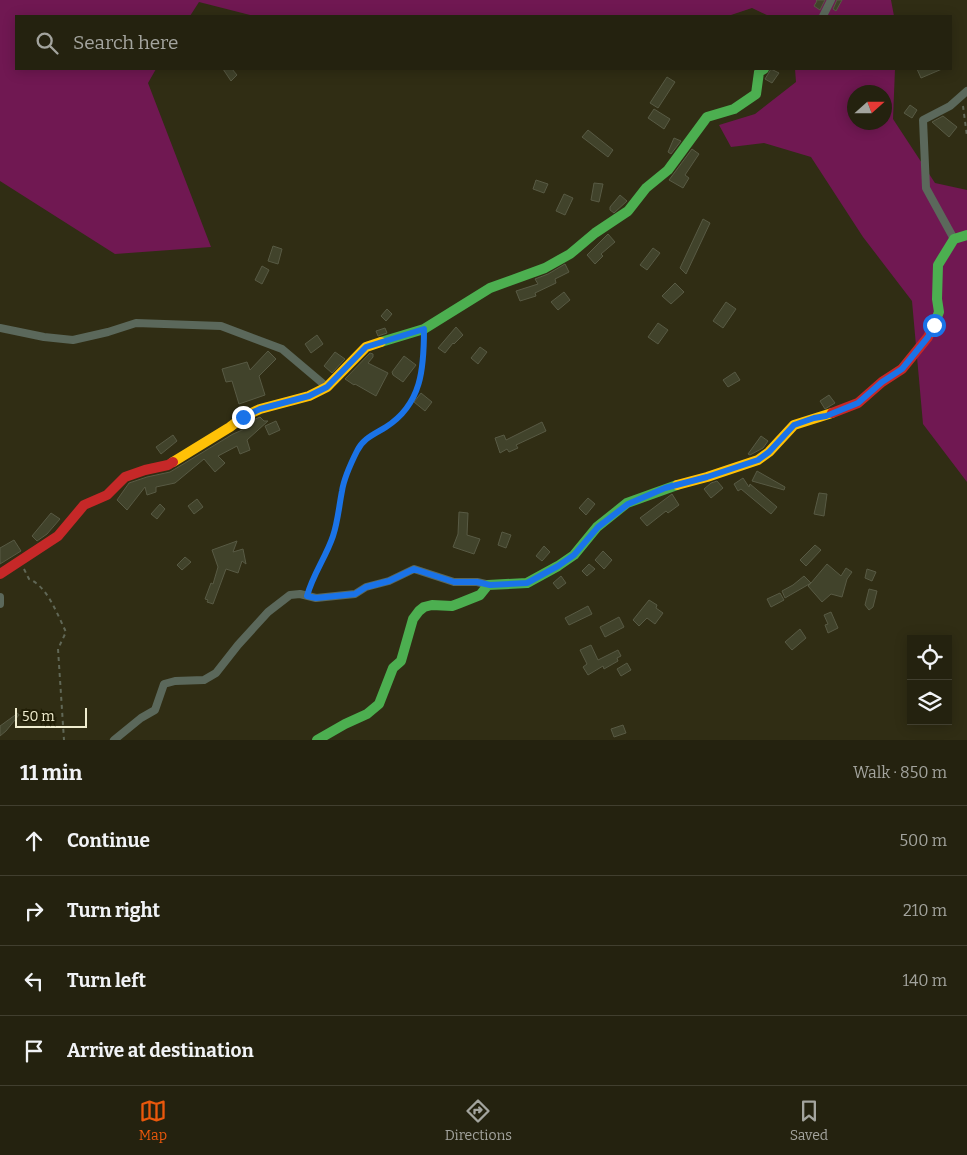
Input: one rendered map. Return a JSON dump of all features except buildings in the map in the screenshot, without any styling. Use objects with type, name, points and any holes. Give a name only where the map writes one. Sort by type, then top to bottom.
[{"type":"street","points":[[823,15],[830,0]]},
{"type":"street","points":[[0,574],[58,536],[84,505],[107,495],[125,477],[168,465],[243,417],[260,409],[309,396],[327,387],[366,347],[424,329],[490,288],[545,268],[570,254],[594,233],[628,211],[646,188],[668,170],[707,117],[734,109],[756,94],[759,72],[762,70]]},
{"type":"street","points":[[954,239],[926,188],[923,120],[950,106],[967,91]]},
{"type":"street","points":[[114,740],[141,718],[155,710],[164,684],[175,681],[204,680],[216,673],[268,612],[290,595],[300,594],[316,598],[355,594],[366,587],[389,581],[414,569],[454,582],[477,582],[490,585],[527,583],[574,555],[598,527],[628,504],[665,488],[707,477],[758,460],[769,452],[794,425],[826,416],[858,403],[882,382],[902,369],[928,337],[939,312],[937,299],[938,265],[954,239],[967,235]]},
{"type":"street","points":[[0,328],[44,337],[73,340],[136,323],[221,326],[282,349],[327,387]]},
{"type":"street","points":[[317,740],[367,714],[379,704],[393,668],[401,661],[413,618],[419,611],[424,607],[452,606],[480,595],[490,585]]},
{"type":"street","points":[[0,597],[0,604]]},
{"type":"path","points":[[963,105],[967,136]]},
{"type":"path","points":[[307,596],[312,579],[333,535],[340,512],[342,490],[357,450],[369,436],[386,427],[404,413],[420,384],[424,360],[424,329]]},
{"type":"path","points":[[21,560],[29,579],[39,583],[66,632],[58,649],[64,740]]},
{"type":"shaded area","points":[[0,0],[891,0],[894,15],[767,15],[752,8],[731,15],[250,15],[199,2],[191,15],[15,15],[15,70],[155,70],[148,83],[211,247],[115,254],[0,181]]},
{"type":"shaded area","points":[[795,70],[895,70],[893,119],[935,183],[967,190],[967,482],[923,424],[912,301],[863,237],[811,157],[764,143],[731,147],[719,125],[755,114],[796,82]]},
{"type":"traffic: fast","points":[[381,342],[424,329],[490,288],[545,268],[570,254],[595,233],[628,211],[646,188],[668,170],[707,117],[734,109],[756,94],[759,72],[762,70]]},
{"type":"traffic: fast","points":[[935,322],[939,312],[937,299],[938,265],[954,239],[967,235]]},
{"type":"traffic: fast","points":[[317,740],[367,714],[379,704],[393,668],[401,661],[413,619],[424,607],[432,605],[452,606],[480,595],[488,585],[527,583],[574,555],[597,527],[627,503],[677,485]]},
{"type":"traffic: slow","points":[[173,462],[243,417],[260,409],[309,396],[327,387],[366,347],[381,342]]},
{"type":"traffic: slow","points":[[677,485],[758,460],[769,452],[794,425],[832,413]]},
{"type":"traffic: jam","points":[[832,413],[858,403],[882,382],[902,369],[928,337],[935,322]]},
{"type":"traffic: jam","points":[[0,574],[58,536],[84,505],[107,495],[125,477],[173,462]]},
{"type":"route","points":[[243,417],[282,402],[309,396],[327,387],[366,347],[424,329],[424,360],[420,384],[404,413],[386,427],[369,436],[357,450],[342,490],[340,512],[333,535],[312,579],[307,596],[316,598],[355,594],[366,587],[389,581],[414,569],[454,582],[477,582],[490,585],[527,583],[574,555],[598,527],[628,504],[665,488],[725,472],[758,460],[769,452],[794,425],[826,416],[858,403],[882,382],[902,369],[928,337],[934,325]]}]
